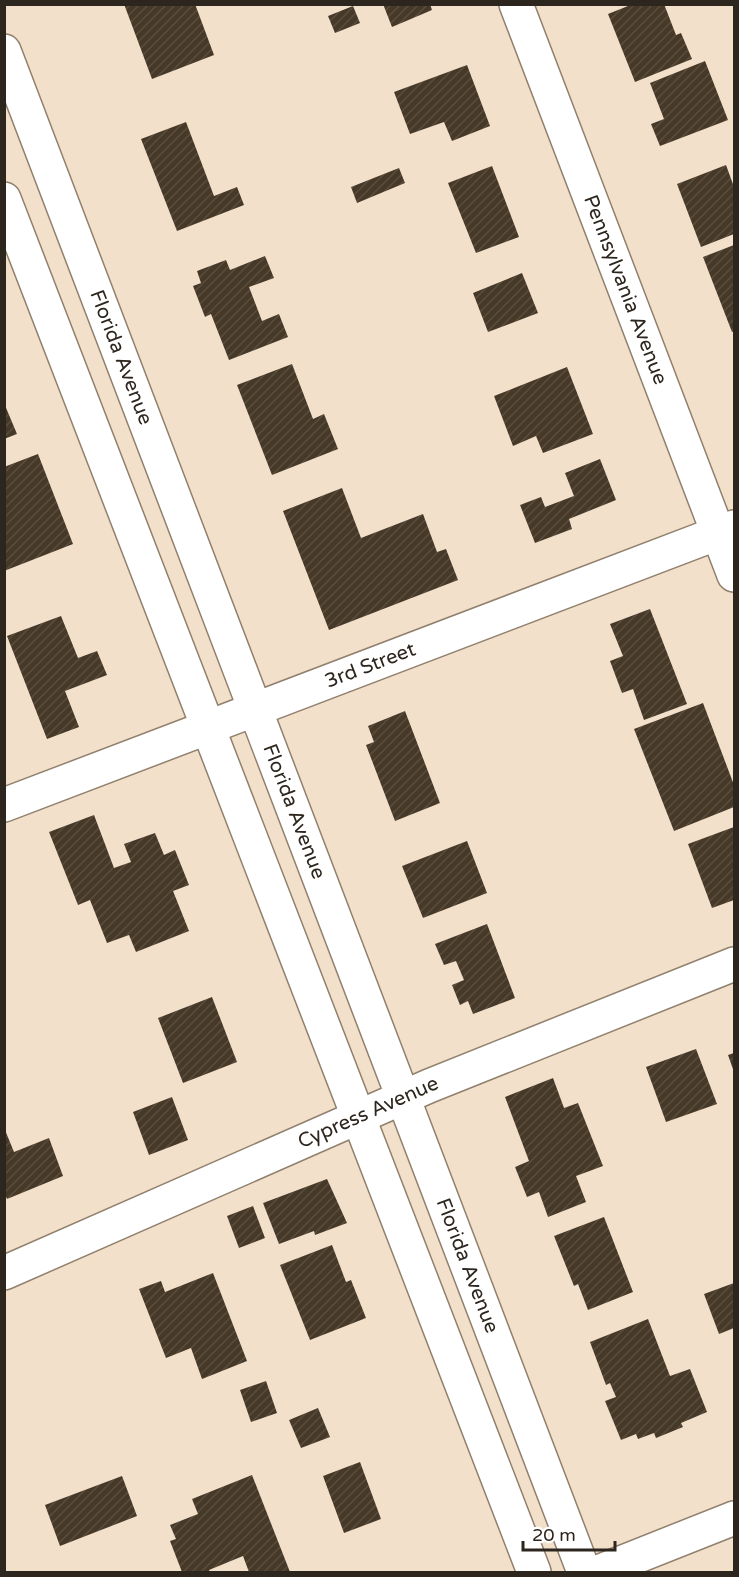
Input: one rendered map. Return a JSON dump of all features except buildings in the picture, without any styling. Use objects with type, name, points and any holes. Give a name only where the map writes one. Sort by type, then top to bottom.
[{"type":"main road","name":"Pennsylvania Avenue","points":[[516,4],[727,530],[735,575]]},
{"type":"main road","name":"Florida Avenue","points":[[4,51],[584,1572]]},
{"type":"main road","points":[[4,200],[534,1572]]},
{"type":"main road","name":"3rd Street","points":[[4,805],[727,530]]},
{"type":"main road","name":"Cypress Avenue","points":[[4,1273],[357,1118],[735,964]]},
{"type":"main road","points":[[598,1572],[735,1518]]}]
